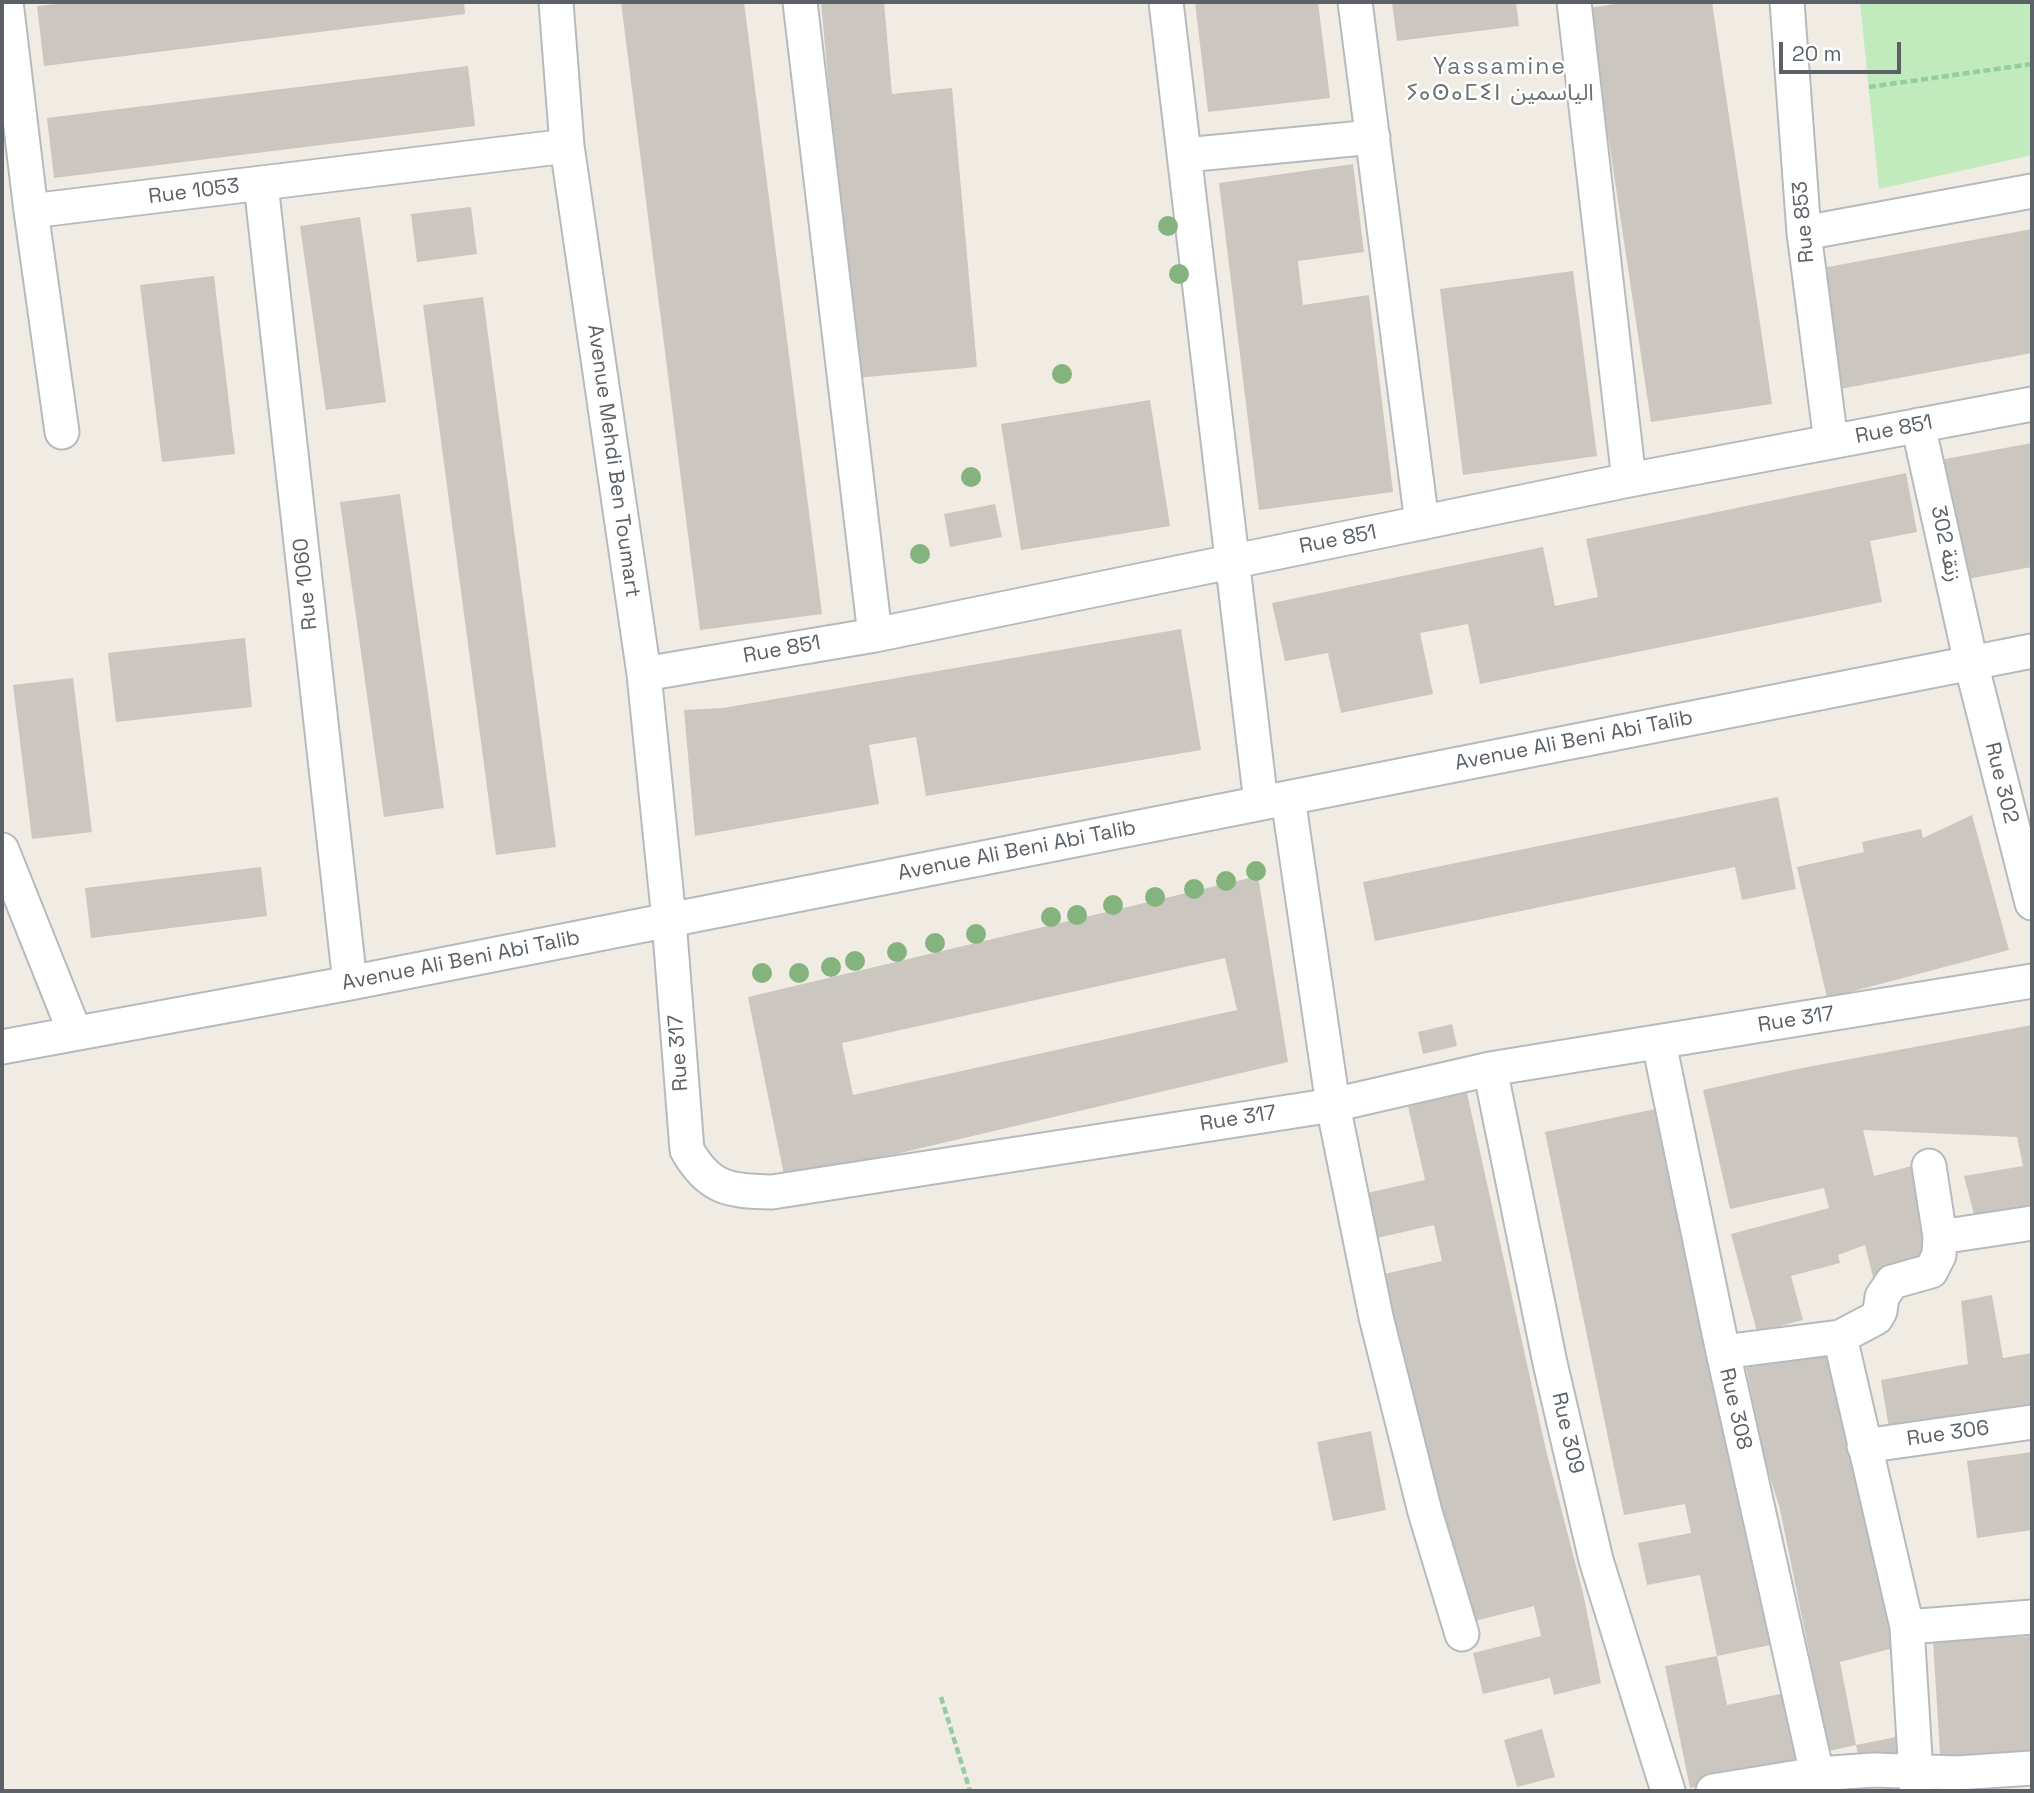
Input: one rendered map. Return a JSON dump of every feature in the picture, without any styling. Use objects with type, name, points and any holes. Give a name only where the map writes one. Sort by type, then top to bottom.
[{"type":"street","points":[[6,2],[31,211],[62,432]]},
{"type":"street","name":"Avenue Mehdi Ben Toumart","points":[[556,2],[567,146],[644,674],[669,920]]},
{"type":"street","points":[[800,2],[875,635]]},
{"type":"street","points":[[1166,2],[1230,561],[1376,1317],[1425,1512],[1462,1634]]},
{"type":"street","points":[[1355,2],[1422,523]]},
{"type":"street","points":[[1574,2],[1629,480]]},
{"type":"street","name":"Rue 853","points":[[1787,2],[1804,233],[1831,442]]},
{"type":"street","points":[[1185,155],[1373,137]]},
{"type":"street","name":"Rue 1053","points":[[31,211],[567,146]]},
{"type":"street","name":"Rue 1060","points":[[261,184],[350,983]]},
{"type":"street","points":[[1804,233],[2032,191]]},
{"type":"street","name":"Rue 851","points":[[644,674],[875,635],[1629,480],[2032,404]]},
{"type":"street","name":"زنقة 302","points":[[1918,425],[1971,663]]},
{"type":"street","name":"Avenue Ali Beni Abi Talib","points":[[2,1047],[350,983],[2032,651]]},
{"type":"street","name":"Rue 302","points":[[1971,663],[2032,903]]},
{"type":"street","points":[[2,850],[75,1033]]},
{"type":"street","name":"Rue 317","points":[[669,920],[687,1150],[699,1171],[715,1184],[740,1191],[772,1192],[1333,1105],[1490,1069],[2032,981]]},
{"type":"street","name":"Rue 308","points":[[1659,1043],[1723,1352],[1817,1774]]},
{"type":"street","name":"Rue 309","points":[[1490,1069],[1550,1363],[1597,1560],[1668,1791]]},
{"type":"street","points":[[1723,1352],[1840,1337],[1875,1318],[1881,1311],[1882,1297],[1892,1282],[1931,1270],[1939,1255],[1940,1237],[1929,1166]]},
{"type":"street","points":[[1940,1237],[2032,1223]]},
{"type":"street","points":[[1840,1337],[1907,1627],[1917,1781]]},
{"type":"street","name":"Rue 306","points":[[1864,1446],[2032,1422]]},
{"type":"street","points":[[1907,1627],[2032,1616]]},
{"type":"street","points":[[1713,1791],[1784,1786],[1817,1774],[1917,1781],[1957,1773],[2032,1768]]},
{"type":"path","points":[[1869,87],[2032,64]]},
{"type":"path","points":[[941,1697],[970,1791]]},
{"type":"green space","points":[[1860,2],[2032,2],[2032,155],[1879,189]]},
{"type":"building","points":[[77,2],[464,2],[465,14],[44,66],[37,6]]},
{"type":"building","points":[[621,2],[744,2],[822,614],[700,630]]},
{"type":"building","points":[[821,2],[884,2],[892,94],[952,88],[977,367],[855,378]]},
{"type":"building","points":[[1195,2],[1318,2],[1330,98],[1208,112]]},
{"type":"building","points":[[1392,2],[1516,2],[1519,26],[1397,41]]},
{"type":"building","points":[[1628,2],[1712,2],[1772,404],[1651,422],[1589,8]]},
{"type":"building","points":[[468,66],[475,126],[54,178],[47,118]]},
{"type":"building","points":[[1353,164],[1364,252],[1298,261],[1303,305],[1369,295],[1393,492],[1259,510],[1219,183]]},
{"type":"building","points":[[471,207],[477,254],[417,262],[411,214]]},
{"type":"building","points":[[360,217],[386,402],[326,410],[300,226]]},
{"type":"building","points":[[2032,229],[2032,353],[1840,389],[1817,269]]},
{"type":"building","points":[[1573,271],[1597,456],[1463,475],[1440,289]]},
{"type":"building","points":[[214,276],[235,454],[162,462],[140,285]]},
{"type":"building","points":[[483,297],[556,847],[496,855],[423,305]]},
{"type":"building","points":[[1150,400],[1170,526],[1021,550],[1001,424]]},
{"type":"building","points":[[2032,443],[2032,567],[1962,580],[1940,460]]},
{"type":"building","points":[[1906,473],[1917,532],[1870,541],[1882,602],[1480,684],[1468,624],[1420,633],[1433,694],[1341,713],[1328,653],[1285,661],[1272,603],[1543,547],[1555,606],[1598,597],[1586,539]]},
{"type":"building","points":[[400,494],[444,808],[384,817],[340,502]]},
{"type":"building","points":[[995,504],[1002,537],[950,547],[944,514]]},
{"type":"building","points":[[1181,629],[1201,750],[926,796],[916,737],[869,745],[879,804],[695,836],[684,710],[723,708]]},
{"type":"building","points":[[245,638],[252,707],[116,722],[108,653]]},
{"type":"building","points":[[73,678],[92,832],[32,839],[13,685]]},
{"type":"building","points":[[1778,797],[1796,889],[1742,900],[1735,867],[1375,941],[1363,882]]},
{"type":"building","points":[[1972,815],[2009,950],[1827,998],[1797,867],[1864,852],[1862,842],[1921,829],[1923,838]]},
{"type":"building","points":[[261,867],[267,916],[91,938],[85,888]]},
{"type":"building","points":[[1258,876],[1288,1062],[785,1180],[748,997]],"holes":[[[1225,958],[1237,1010],[853,1095],[842,1043]]]},
{"type":"building","points":[[1452,1024],[1457,1046],[1423,1054],[1418,1032]]},
{"type":"building","points":[[2032,1025],[2032,1216],[1977,1226],[1964,1176],[2023,1166],[2017,1137],[1863,1130],[1874,1176],[1923,1163],[1936,1264],[1873,1277],[1865,1245],[1838,1255],[1840,1263],[1791,1276],[1803,1320],[1757,1332],[1731,1234],[1829,1208],[1824,1188],[1730,1209],[1703,1090],[1797,1069]]},
{"type":"building","points":[[1467,1093],[1546,1450],[1583,1593],[1601,1683],[1554,1695],[1550,1678],[1483,1694],[1473,1653],[1541,1636],[1534,1606],[1471,1622],[1416,1414],[1384,1274],[1442,1261],[1434,1225],[1377,1238],[1367,1193],[1425,1180],[1408,1106]]},
{"type":"building","points":[[1670,1106],[1780,1643],[1717,1656],[1700,1575],[1647,1585],[1638,1543],[1691,1533],[1685,1504],[1624,1515],[1545,1132]]},
{"type":"building","points":[[1992,1295],[2003,1358],[2032,1353],[2032,1416],[1891,1440],[1881,1380],[1968,1364],[1961,1301]]},
{"type":"building","points":[[1837,1349],[1905,1645],[1840,1662],[1856,1745],[1829,1751],[1780,1509],[1766,1464],[1746,1368]]},
{"type":"building","points":[[1371,1431],[1386,1510],[1333,1521],[1317,1442]]},
{"type":"building","points":[[2032,1452],[2032,1530],[1977,1538],[1967,1461]]},
{"type":"building","points":[[2032,1636],[2032,1764],[1941,1770],[1933,1641]]},
{"type":"building","points":[[1717,1656],[1727,1705],[1785,1693],[1800,1765],[1690,1788],[1665,1666]]},
{"type":"building","points":[[1542,1729],[1555,1777],[1517,1787],[1504,1740]]},
{"type":"building","points":[[1901,1736],[1906,1760],[1861,1769],[1856,1745]]},
{"type":"district","name":"Yassamine ⵢⴰⵙⴰⵎⵉⵏ الياسمين","points":[[1500,81]]}]
